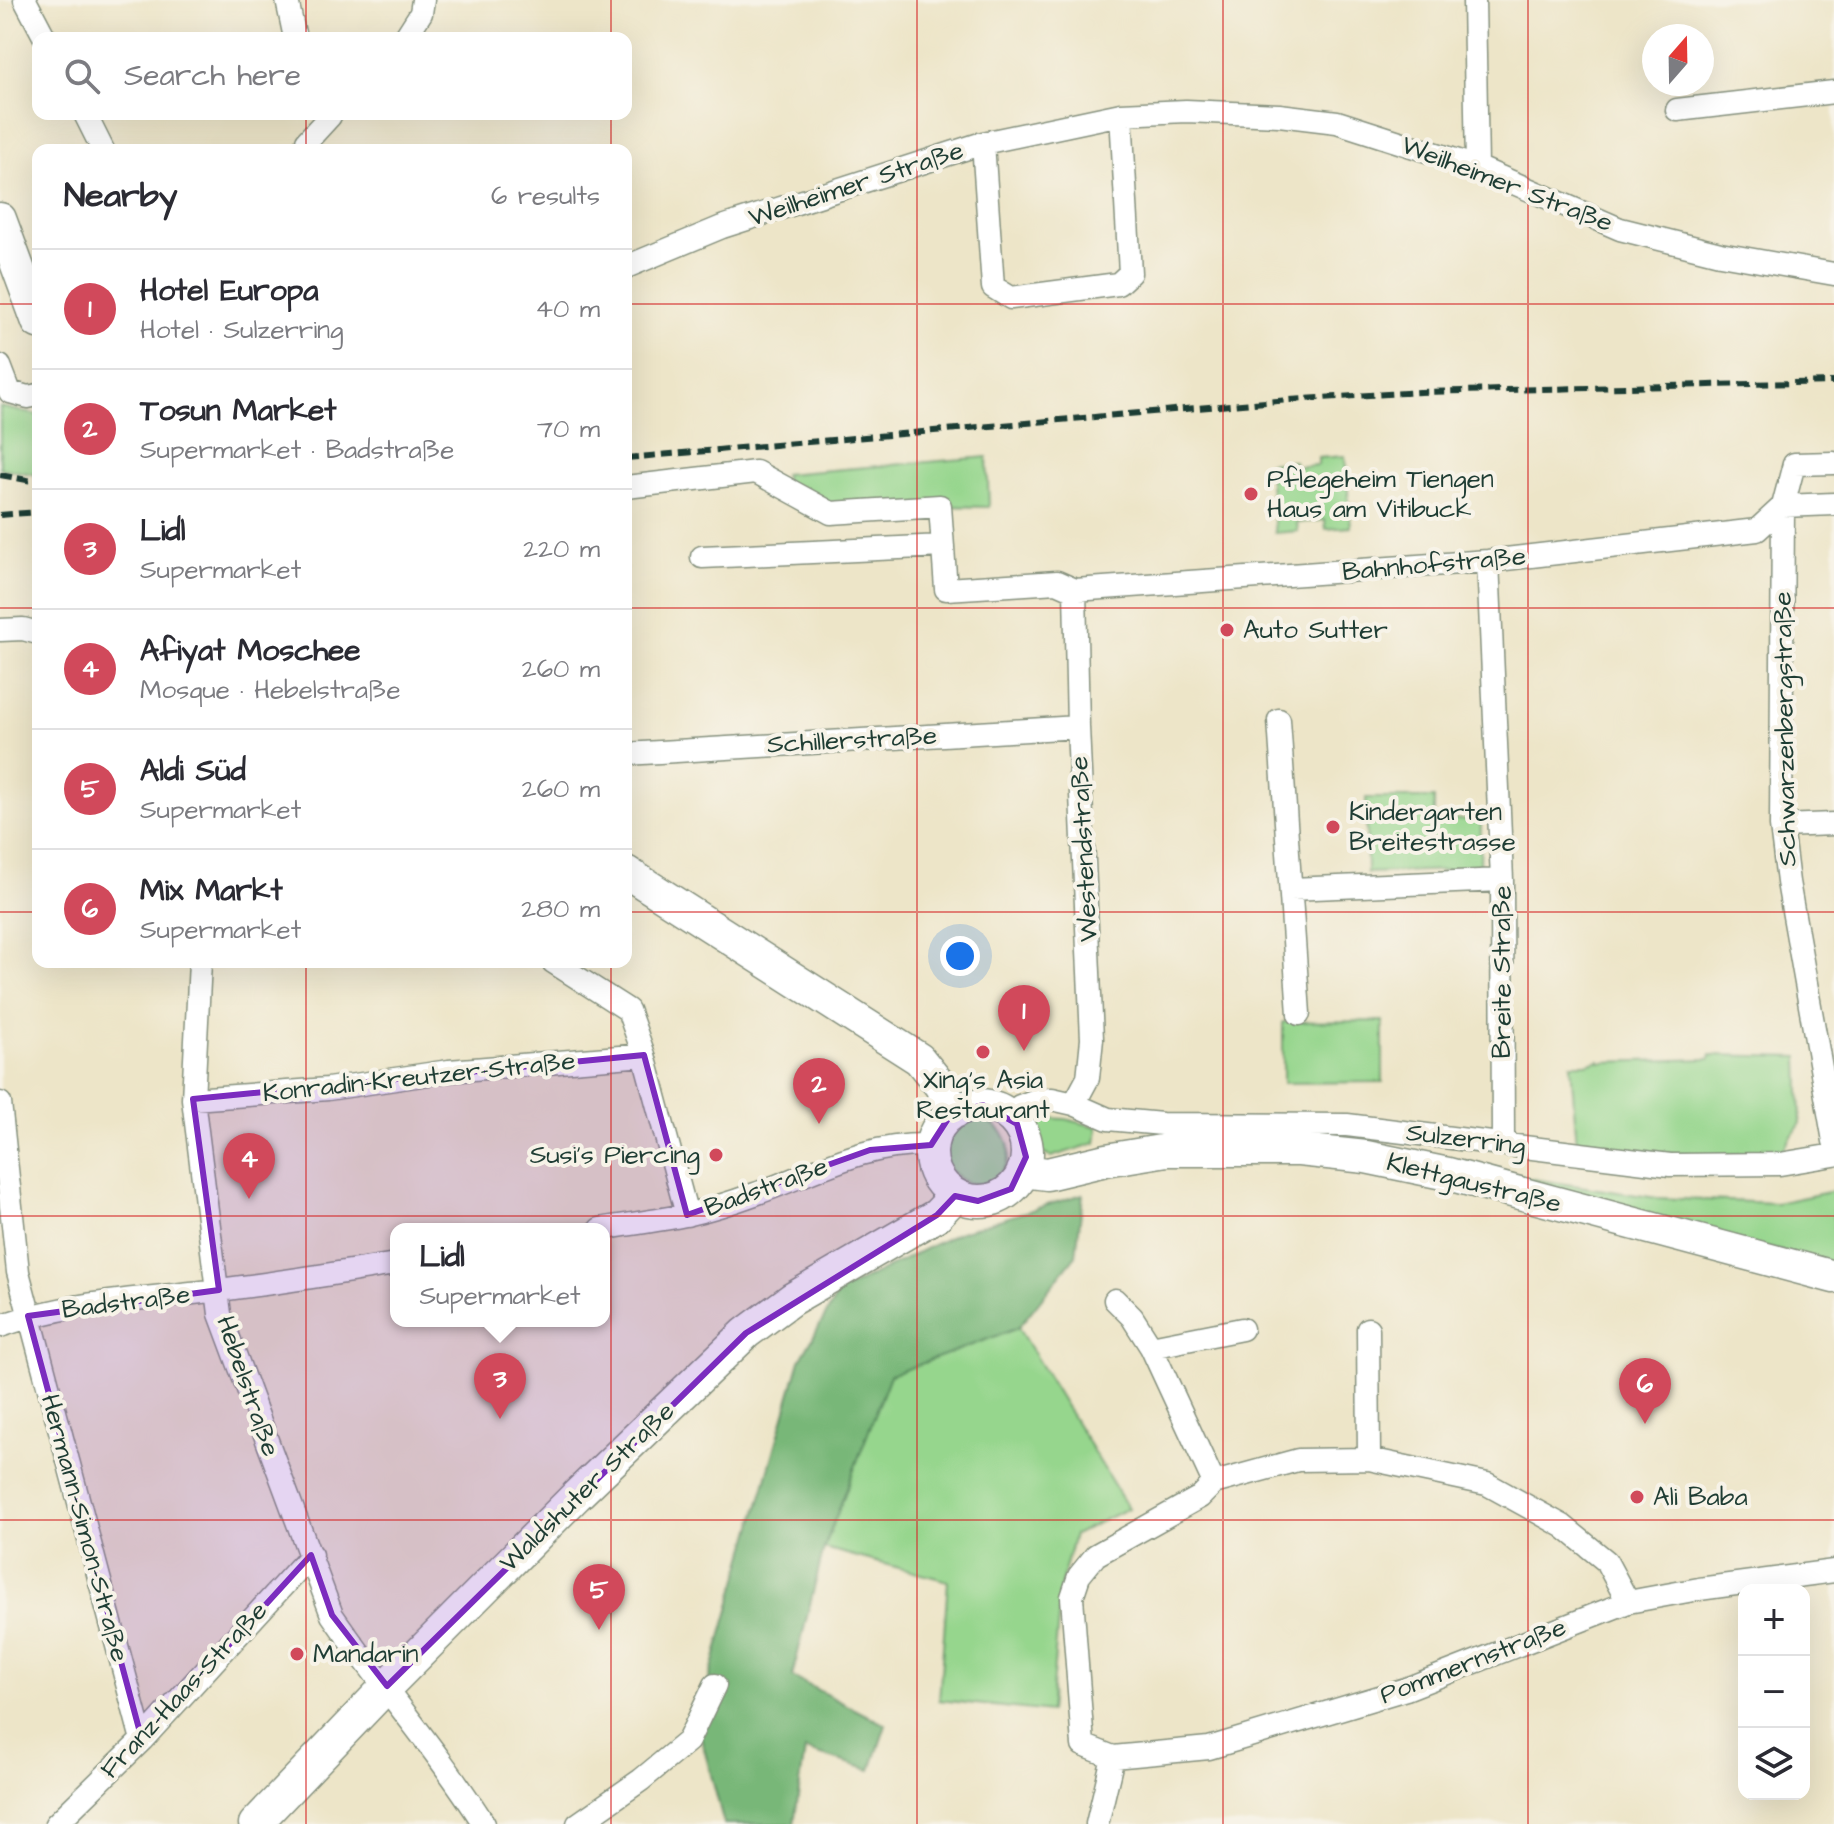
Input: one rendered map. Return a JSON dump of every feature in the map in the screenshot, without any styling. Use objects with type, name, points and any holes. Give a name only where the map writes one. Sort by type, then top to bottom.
[{"type":"main road","points":[[0,219],[32,306]]},
{"type":"main road","points":[[632,876],[919,1059],[940,1085],[955,1112]]},
{"type":"main road","points":[[983,1105],[1009,1115],[1024,1138],[1026,1157],[1023,1171],[1011,1189],[996,1198],[978,1201],[955,1196],[935,1172],[931,1145],[941,1123],[968,1106],[983,1105]]},
{"type":"main road","name":"Klettgaustraße","points":[[1023,1171],[1047,1174],[1167,1150],[1299,1150],[1366,1157],[1462,1178],[1834,1277]]},
{"type":"main road","name":"Waldshuter Straße","points":[[255,1824],[576,1496],[746,1333],[792,1299],[937,1215],[955,1196]]},
{"type":"street","points":[[25,0],[42,32]]},
{"type":"street","points":[[287,0],[294,32]]},
{"type":"street","points":[[409,32],[421,13],[423,0]]},
{"type":"street","points":[[1474,0],[1477,167]]},
{"type":"street","points":[[1677,110],[1834,92]]},
{"type":"street","name":"Weilheimer Straße","points":[[632,264],[722,227],[983,143],[1121,114],[1186,111],[1279,115],[1337,122],[1477,167],[1620,229],[1720,254],[1834,274]]},
{"type":"street","points":[[983,143],[993,287],[1011,298],[1118,284],[1130,273],[1121,114]]},
{"type":"street","points":[[88,120],[100,144]]},
{"type":"street","points":[[307,144],[319,120]]},
{"type":"street","points":[[0,366],[10,392],[32,396]]},
{"type":"street","points":[[1834,463],[1794,464],[1783,506],[1834,504]]},
{"type":"street","points":[[632,486],[756,472],[831,513],[940,506],[946,589],[1057,582],[1075,590]]},
{"type":"street","name":"Bahnhofstraße","points":[[1075,590],[1488,561],[1757,530],[1783,506]]},
{"type":"street","name":"Schwarzenbergstraße","points":[[1783,506],[1781,826],[1834,1141]]},
{"type":"street","points":[[702,557],[943,546]]},
{"type":"street","name":"Breite Straße","points":[[1488,561],[1502,880],[1503,1144]]},
{"type":"street","name":"Westendstraße","points":[[1074,1104],[1088,1078],[1092,1039],[1075,590]]},
{"type":"street","points":[[0,630],[32,631]]},
{"type":"street","points":[[1279,720],[1299,1014]]},
{"type":"street","name":"Schillerstraße","points":[[632,754],[1078,727]]},
{"type":"street","points":[[1781,826],[1834,824]]},
{"type":"street","points":[[1291,889],[1502,880]]},
{"type":"street","name":"Hebelstraße","points":[[200,968],[193,1099],[220,1314],[332,1615],[361,1657],[387,1686],[484,1824]]},
{"type":"street","points":[[562,968],[628,1010],[644,1055],[687,1215]]},
{"type":"street","name":"Konradin-Kreutzer-Straße","points":[[193,1099],[328,1089],[449,1071],[644,1055]]},
{"type":"street","name":"Sulzerring","points":[[1009,1115],[1020,1106],[1036,1100],[1052,1099],[1074,1104],[1108,1119],[1149,1123],[1347,1125],[1670,1165],[1780,1164],[1834,1155]]},
{"type":"street","name":"Hermann-Simon-Straße","points":[[0,1103],[18,1272],[142,1740]]},
{"type":"street","name":"Badstraße","points":[[610,1227],[687,1215],[756,1194],[818,1167],[870,1150],[906,1144],[931,1145]]},
{"type":"street","name":"Badstraße","points":[[0,1326],[28,1316],[146,1296],[219,1290],[390,1265]]},
{"type":"street","points":[[1115,1300],[1132,1317],[1151,1347],[1214,1483],[1298,1460],[1369,1459],[1487,1484],[1563,1526],[1606,1561],[1628,1602]]},
{"type":"street","points":[[1151,1347],[1242,1329]]},
{"type":"street","points":[[1368,1329],[1369,1459]]},
{"type":"street","name":"Pommernstraße","points":[[1214,1483],[1200,1497],[1096,1555],[1079,1576],[1072,1597],[1083,1745],[1113,1757],[1209,1748],[1406,1689],[1628,1602],[1834,1571]]},
{"type":"street","name":"Franz-Haas-Straße","points":[[56,1824],[142,1740],[311,1555]]},
{"type":"street","points":[[578,1824],[641,1780],[688,1741],[715,1685]]},
{"type":"street","points":[[1097,1824],[1113,1757]]},
{"type":"highlighted area","points":[[644,1055],[687,1215],[870,1150],[931,1145],[951,1114],[983,1105],[1017,1124],[1026,1157],[1011,1189],[978,1201],[955,1196],[937,1215],[746,1333],[387,1686],[332,1615],[311,1555],[142,1740],[28,1316],[219,1290],[193,1099]]},
{"type":"green space","points":[[0,407],[32,414],[32,474],[0,468]]},
{"type":"green space","points":[[1345,456],[1351,527],[1326,529],[1325,520],[1297,523],[1298,531],[1275,533],[1268,463],[1294,461],[1295,467],[1318,465],[1318,458]]},
{"type":"green space","points":[[987,457],[989,507],[940,506],[831,513],[788,490],[784,474]]},
{"type":"green space","points":[[1366,798],[1434,798],[1434,820],[1481,819],[1480,869],[1367,873]]},
{"type":"green space","points":[[1383,1021],[1383,1082],[1283,1083],[1283,1022]]},
{"type":"green space","points":[[1711,1055],[1799,1057],[1801,1123],[1781,1152],[1704,1156],[1577,1146],[1571,1064],[1600,1060],[1710,1059]]},
{"type":"green space","points":[[1047,1118],[1098,1127],[1096,1143],[1051,1157],[1037,1152],[1032,1139],[1037,1125]]},
{"type":"green space","points":[[977,1120],[995,1126],[1003,1134],[1009,1152],[1003,1170],[995,1178],[977,1184],[959,1178],[951,1170],[945,1152],[951,1134],[959,1126]]},
{"type":"green space","points":[[1526,1178],[1657,1198],[1776,1203],[1834,1191],[1834,1264],[1521,1189]]},
{"type":"green space","points":[[1083,1194],[1076,1255],[1018,1328],[890,1375],[824,1548],[792,1677],[886,1725],[871,1770],[805,1750],[794,1824],[724,1824],[697,1722],[800,1360],[839,1292],[957,1233]]},
{"type":"green space","points":[[1018,1328],[1128,1508],[1074,1535],[1061,1584],[1050,1712],[939,1700],[948,1581],[824,1548],[890,1375]]},
{"type":"railway","points":[[632,457],[1288,400],[1420,392],[1834,382]]},
{"type":"railway","points":[[0,475],[32,481]]},
{"type":"railway","points":[[0,515],[32,512]]},
{"type":"place","name":"Pflegeheim Tiengen Haus am Vitibuck","points":[[1251,494]]},
{"type":"place","name":"Auto Sutter","points":[[1227,630]]},
{"type":"place","name":"Kindergarten Breitestrasse","points":[[1333,827]]},
{"type":"place","name":"Hotel Europa","points":[[1024,1051]]},
{"type":"place","name":"Xing's Asia Restaurant","points":[[983,1052]]},
{"type":"place","name":"Tosun Market","points":[[819,1124]]},
{"type":"place","name":"Susi's Piercing","points":[[716,1155]]},
{"type":"place","name":"Afiyat Moschee","points":[[249,1199]]},
{"type":"place","name":"Lidl","points":[[500,1419]]},
{"type":"place","name":"Mix Markt","points":[[1645,1424]]},
{"type":"place","name":"Ali Baba","points":[[1637,1497]]},
{"type":"place","name":"Aldi Süd","points":[[599,1630]]},
{"type":"place","name":"Mandarin","points":[[297,1654]]}]
